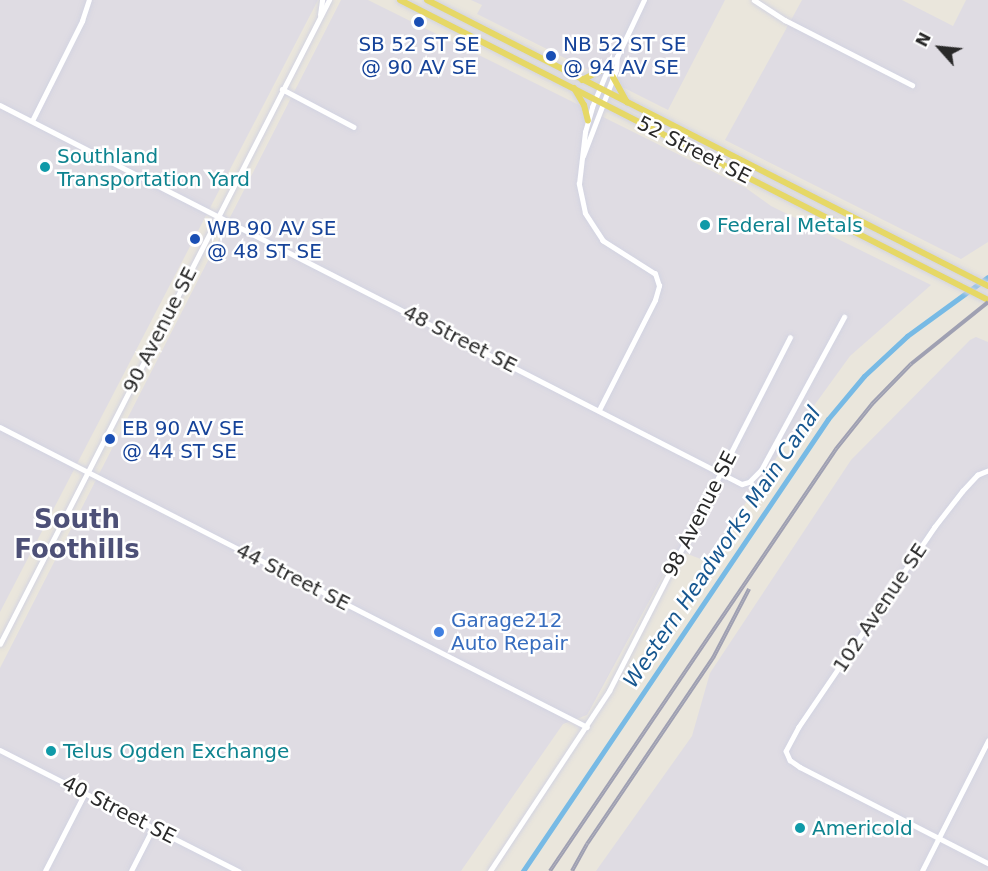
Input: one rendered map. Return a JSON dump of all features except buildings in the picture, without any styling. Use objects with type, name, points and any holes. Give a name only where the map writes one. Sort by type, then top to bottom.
[{"type":"main road","name":"52 Street SE","points":[[400,0],[988,300]]},
{"type":"main road","name":"52 Street SE","points":[[427,0],[988,286]]},
{"type":"main road","points":[[582,80],[609,66]]},
{"type":"main road","points":[[613,77],[629,104]]},
{"type":"main road","points":[[574,88],[584,105],[588,121]]},
{"type":"street","points":[[32,121],[82,21],[89,0]]},
{"type":"street","name":"90 Avenue SE","points":[[320,15],[322,0]]},
{"type":"street","name":"90 Avenue SE","points":[[0,644],[328,0]]},
{"type":"street","points":[[581,161],[613,77],[617,57],[644,0]]},
{"type":"street","points":[[754,0],[784,20],[912,85]]},
{"type":"street","points":[[599,410],[655,300],[659,286],[655,274],[603,241],[590,223],[580,192],[581,161],[588,121],[609,66],[617,57]]},
{"type":"street","points":[[282,89],[354,127]]},
{"type":"street","name":"48 Street SE","points":[[0,105],[742,484],[749,482],[761,470],[844,317]]},
{"type":"street","name":"98 Avenue SE","points":[[490,871],[609,691],[790,338]]},
{"type":"street","name":"44 Street SE","points":[[0,427],[587,727]]},
{"type":"street","name":"102 Avenue SE","points":[[939,838],[800,767],[787,755],[788,746],[935,527],[978,475],[988,471]]},
{"type":"street","points":[[922,871],[988,741]]},
{"type":"street","name":"40 Street SE","points":[[0,750],[239,871]]},
{"type":"street","points":[[45,871],[85,793]]},
{"type":"street","points":[[131,871],[153,828]]},
{"type":"street","points":[[939,838],[988,863]]},
{"type":"shaded area","points":[[0,0],[318,0],[0,612]]},
{"type":"shaded area","points":[[341,0],[368,0],[746,188],[771,206],[931,285],[850,356],[706,561],[677,550],[587,715],[563,724],[461,871],[0,871],[0,668]]},
{"type":"shaded area","points":[[471,0],[725,0],[668,110],[477,14],[482,5]]},
{"type":"shaded area","points":[[802,0],[902,0],[953,26],[966,0],[988,0],[988,242],[961,259],[725,140]]},
{"type":"shaded area","points":[[976,337],[988,342],[988,871],[596,871],[692,736],[710,673],[851,460],[970,340]]},
{"type":"waterway","name":"Western Headworks Main Canal","points":[[523,871],[828,419],[864,376],[907,336],[988,277]]},
{"type":"railway","points":[[550,871],[836,449],[872,404],[911,364],[988,302]]},
{"type":"railway","points":[[572,871],[587,844],[713,658],[749,589]]},
{"type":"place","name":"SB 52 ST SE @ 90 AV SE","points":[[419,22]]},
{"type":"place","name":"NB 52 ST SE @ 94 AV SE","points":[[551,56]]},
{"type":"place","name":"Southland Transportation Yard","points":[[45,167]]},
{"type":"place","name":"Federal Metals","points":[[705,225]]},
{"type":"place","name":"WB 90 AV SE @ 48 ST SE","points":[[195,239]]},
{"type":"place","name":"EB 90 AV SE @ 44 ST SE","points":[[110,439]]},
{"type":"place","name":"Garage212 Auto Repair","points":[[439,632]]},
{"type":"place","name":"Telus Ogden Exchange","points":[[51,751]]},
{"type":"place","name":"Americold","points":[[800,828]]},
{"type":"district","name":"South Foothills","points":[[77,535]]}]
